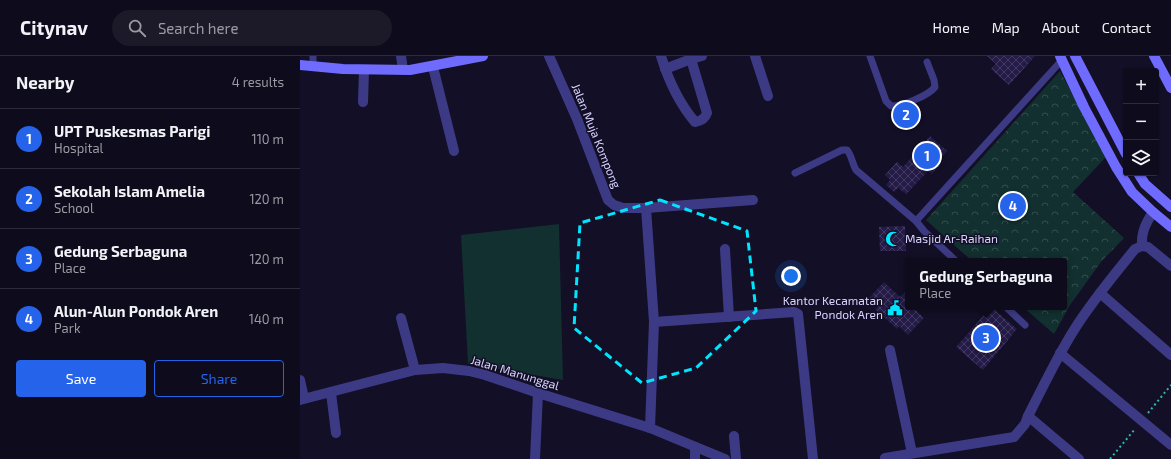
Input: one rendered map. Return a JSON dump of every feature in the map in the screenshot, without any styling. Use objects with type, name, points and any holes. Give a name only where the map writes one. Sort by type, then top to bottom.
[{"type":"main road","points":[[300,65],[313,61],[364,70],[403,70],[433,67],[483,56]]},
{"type":"main road","points":[[1075,56],[1123,148]]},
{"type":"main road","points":[[1154,56],[1168,75],[1171,88]]},
{"type":"main road","points":[[1061,58],[1084,107],[1116,167],[1132,192],[1171,227]]},
{"type":"main road","points":[[1140,176],[1145,184],[1171,207]]},
{"type":"street","points":[[401,56],[403,70]]},
{"type":"street","name":"Jalan Muja Kompong","points":[[549,56],[577,119],[608,200],[614,205],[623,208],[646,208],[753,200]]},
{"type":"street","points":[[661,56],[674,90],[695,122],[706,116],[707,113],[691,59]]},
{"type":"street","points":[[665,69],[702,56]]},
{"type":"street","points":[[755,56],[768,96]]},
{"type":"street","points":[[1061,58],[1075,56]]},
{"type":"street","points":[[433,67],[454,151]]},
{"type":"street","points":[[363,102],[364,70]]},
{"type":"street","points":[[646,208],[654,322],[650,428]]},
{"type":"street","points":[[1142,246],[1141,236],[1145,225],[1153,212]]},
{"type":"street","points":[[885,458],[1014,437],[1025,424],[1060,353],[1074,329],[1135,249],[1142,246],[1148,247],[1171,266]]},
{"type":"street","points":[[725,249],[729,317]]},
{"type":"street","points":[[1100,293],[1171,355]]},
{"type":"street","points":[[654,322],[794,312],[798,314],[813,459]]},
{"type":"street","points":[[401,318],[415,370]]},
{"type":"street","points":[[890,350],[912,453]]},
{"type":"street","points":[[1060,353],[1171,445]]},
{"type":"street","name":"Jalan Manunggal","points":[[302,399],[331,393],[415,370],[443,368],[469,371],[485,374],[538,394],[650,428],[725,459]]},
{"type":"street","points":[[300,380],[302,399]]},
{"type":"street","points":[[331,393],[336,433]]},
{"type":"street","points":[[534,459],[538,394]]},
{"type":"street","points":[[1028,416],[1079,459]]},
{"type":"street","points":[[734,436],[736,459]]},
{"type":"street","points":[[695,447],[695,459]]},
{"type":"lane","points":[[870,56],[886,101],[891,106],[897,106],[931,91],[934,87],[934,80],[927,62]]},
{"type":"lane","points":[[916,221],[1061,58]]},
{"type":"lane","points":[[795,173],[842,150],[847,150],[852,156],[853,165],[856,170],[916,221],[924,231],[953,258]]},
{"type":"lane","points":[[1009,310],[1025,325]]},
{"type":"highlighted area","points":[[660,200],[747,231],[756,311],[696,368],[642,383],[574,328],[580,223]]},
{"type":"green space","points":[[1060,71],[1106,157],[1073,192],[1124,238],[1101,262],[1070,305],[1054,334],[1026,310],[1067,310],[1067,258],[969,258],[926,220]]},
{"type":"green space","points":[[559,224],[563,380],[468,364],[461,235]]},
{"type":"building","points":[[987,56],[1035,56],[1009,85],[991,69],[996,64]]},
{"type":"building","points":[[930,136],[947,151],[938,161],[941,164],[932,174],[928,171],[906,194],[898,188],[894,192],[886,185],[890,180],[885,175],[897,162],[903,167]]},
{"type":"building","name":"Masjid Ar-Raihan","points":[[905,226],[906,251],[880,251],[879,227]]},
{"type":"building","name":"Kantor Kecamatan Pondok Aren","points":[[884,282],[900,297],[905,292],[905,310],[915,310],[924,318],[908,335],[899,326],[897,329],[875,309],[878,307],[869,298]]},
{"type":"building","points":[[988,310],[995,310],[1017,329],[983,370],[956,347]]},
{"type":"place","name":"Sekolah Islam Amelia","points":[[906,115]]},
{"type":"place","name":"UPT Puskesmas Parigi","points":[[927,156]]},
{"type":"place","name":"Alun-Alun Pondok Aren","points":[[1013,206]]},
{"type":"place","name":"Masjid Ar-Raihan","points":[[893,239]]},
{"type":"place","name":"Kantor Kecamatan Pondok Aren","points":[[895,308]]},
{"type":"place","name":"Gedung Serbaguna","points":[[986,338]]}]
